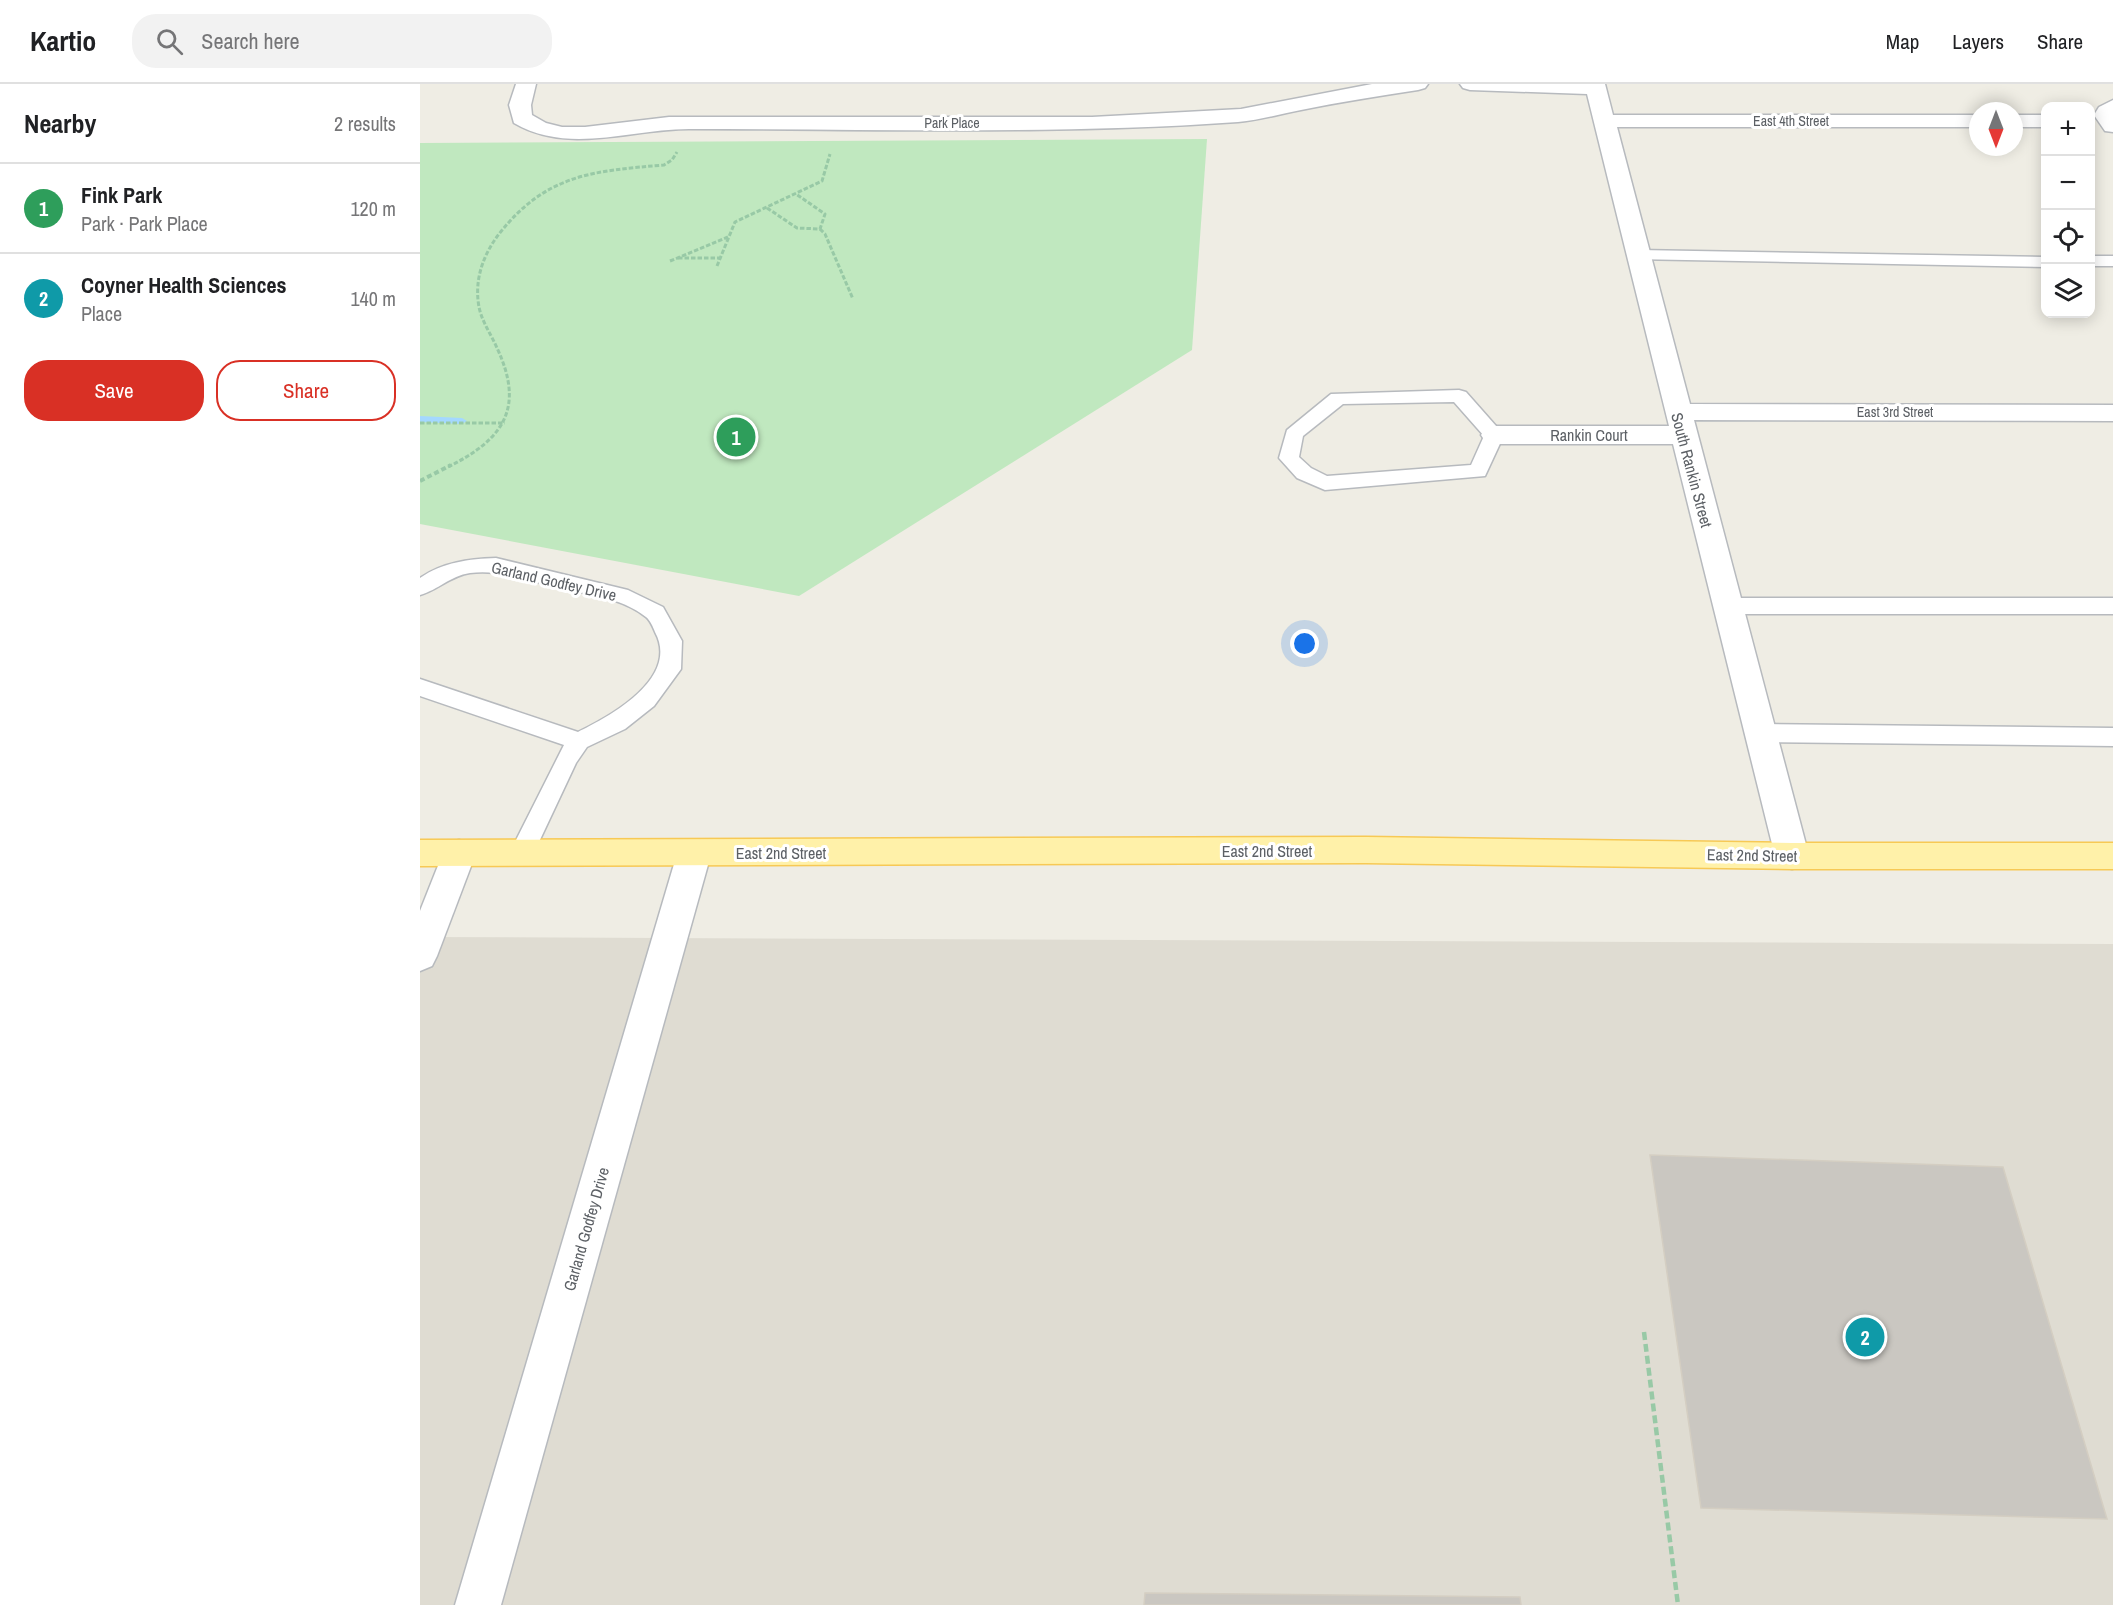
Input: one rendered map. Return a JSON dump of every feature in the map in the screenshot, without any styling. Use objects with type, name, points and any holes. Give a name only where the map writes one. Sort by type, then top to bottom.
[{"type":"main road","name":"East 2nd Street","points":[[420,853],[694,854],[1377,850],[1792,856],[2113,856]]},
{"type":"street","name":"Park Place","points":[[526,84],[520,105],[522,118],[539,128],[562,134],[585,134],[669,123],[1157,121],[1241,115],[1366,91],[1418,84]]},
{"type":"street","points":[[1470,84],[1596,86]]},
{"type":"street","name":"South Rankin Street","points":[[1596,86],[1680,424],[1792,856]]},
{"type":"street","name":"East 4th Street","points":[[1605,121],[1969,121]]},
{"type":"street","points":[[2023,121],[2041,121]]},
{"type":"street","name":"East 3rd Street","points":[[1680,424],[2113,413]]},
{"type":"street","name":"Rankin Court","points":[[1494,435],[1680,424]]},
{"type":"street","points":[[420,956],[459,853]]},
{"type":"street","name":"Garland Godfey Drive","points":[[478,1605],[694,854]]},
{"type":"lane","points":[[1638,255],[2041,262]]},
{"type":"lane","points":[[2095,261],[2113,261]]},
{"type":"lane","points":[[1459,396],[1494,435],[1478,471],[1325,483],[1304,473],[1289,458],[1294,434],[1338,398],[1459,396]]},
{"type":"lane","name":"Garland Godfey Drive","points":[[420,588],[440,575],[469,566],[496,565],[621,595],[656,612],[671,641],[670,669],[646,700],[617,723],[579,741]]},
{"type":"lane","points":[[1728,606],[2113,606]]},
{"type":"lane","points":[[420,687],[579,741],[567,758],[521,854]]},
{"type":"lane","points":[[1761,733],[2113,737]]},
{"type":"path","points":[[420,481],[470,455],[505,423],[510,388],[494,340],[482,320],[478,304],[478,286],[485,255],[507,221],[521,206],[549,187],[591,172],[664,165],[675,156],[690,123]]},
{"type":"path","points":[[717,266],[735,222],[822,181],[830,154]]},
{"type":"path","points":[[796,194],[825,214],[820,229],[853,299]]},
{"type":"path","points":[[766,208],[796,228],[820,229]]},
{"type":"path","points":[[669,261],[729,236]]},
{"type":"path","points":[[676,258],[720,258]]},
{"type":"path","points":[[420,423],[505,423]]},
{"type":"path","points":[[1644,1332],[1678,1605]]},
{"type":"shaded area","points":[[420,937],[2113,944],[2113,1605],[420,1605]]},
{"type":"green space","points":[[1207,139],[1192,350],[799,596],[420,524],[420,143]]},
{"type":"building","points":[[1650,1155],[2003,1167],[2107,1519],[1701,1508]]},
{"type":"building","points":[[1145,1593],[1520,1597],[1521,1605],[1144,1605]]},
{"type":"waterway","points":[[420,419],[462,421]]},
{"type":"place","name":"Fink Park","points":[[736,437]]},
{"type":"place","name":"Coyner Health Sciences","points":[[1865,1337]]}]
